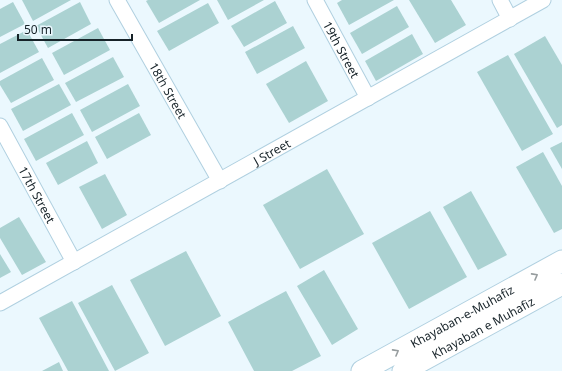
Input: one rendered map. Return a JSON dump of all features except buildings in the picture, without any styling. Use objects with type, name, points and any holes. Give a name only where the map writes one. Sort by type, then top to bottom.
[{"type":"street","name":"18th Street","points":[[117,0],[220,181]]},
{"type":"street","name":"19th Street","points":[[315,0],[368,98]]},
{"type":"street","points":[[500,0],[510,19]]},
{"type":"street","name":"J Street","points":[[0,304],[543,0]]},
{"type":"street","name":"17th Street","points":[[0,126],[74,262]]},
{"type":"street","name":"Khayaban-e-Muhafiz","points":[[362,371],[562,261]]},
{"type":"street","name":"Khayaban e Muhafiz","points":[[403,371],[562,284]]}]
